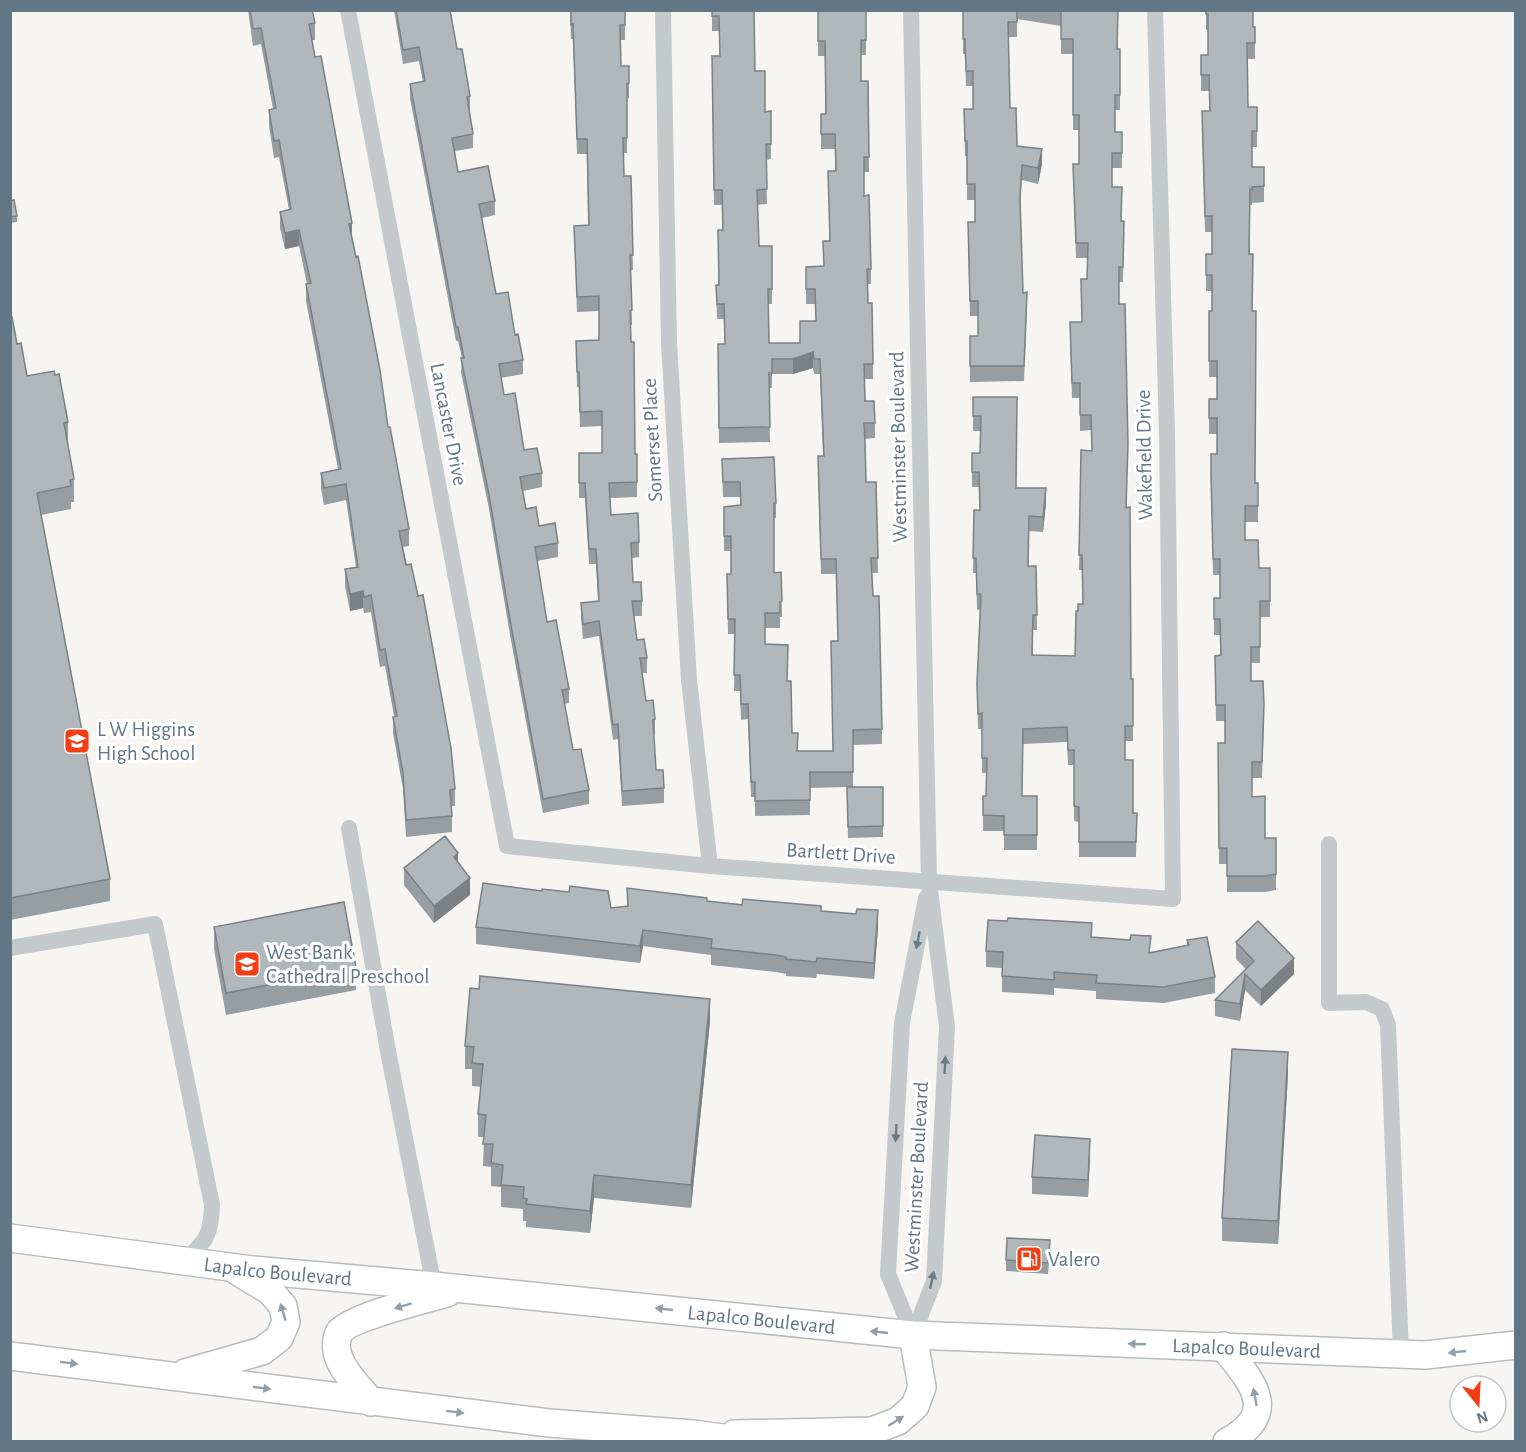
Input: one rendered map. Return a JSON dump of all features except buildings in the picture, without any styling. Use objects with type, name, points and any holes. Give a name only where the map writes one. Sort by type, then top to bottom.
[{"type":"main road","name":"Lapalco Boulevard","points":[[10,1238],[230,1267],[913,1335],[1425,1355],[1515,1345]]},
{"type":"main road","points":[[172,1376],[262,1351],[279,1338],[286,1322],[283,1306],[270,1291],[230,1267]]},
{"type":"main road","points":[[371,1402],[347,1373],[338,1354],[338,1334],[353,1322],[447,1287]]},
{"type":"main road","points":[[693,1434],[872,1431],[888,1426],[908,1414],[920,1397],[922,1377],[913,1335]]},
{"type":"main road","points":[[1223,1346],[1250,1379],[1257,1399],[1256,1412],[1250,1425],[1227,1442]]},
{"type":"main road","points":[[10,1356],[549,1424],[693,1434],[752,1442]]},
{"type":"street","name":"Lancaster Drive","points":[[348,10],[507,846]]},
{"type":"street","name":"Somerset Place","points":[[663,10],[669,343],[689,680],[710,866]]},
{"type":"street","name":"Westminster Boulevard","points":[[911,10],[929,882],[947,1027],[934,1281],[913,1335]]},
{"type":"street","name":"Wakefield Drive","points":[[1155,10],[1167,433],[1173,898]]},
{"type":"street","points":[[349,828],[388,1051],[447,1287]]},
{"type":"street","points":[[1329,844],[1329,1003],[1366,1002],[1382,1009],[1388,1024],[1401,1354]]},
{"type":"street","name":"Bartlett Drive","points":[[507,846],[710,866],[1173,898]]},
{"type":"street","name":"Westminster Boulevard","points":[[913,1335],[888,1274],[902,1023],[929,882]]},
{"type":"street","points":[[10,948],[155,924],[213,1205],[212,1228],[201,1245],[184,1262]]},
{"type":"place","name":"L W Higgins High School","points":[[77,741]]},
{"type":"place","name":"West Bank Cathedral Preschool","points":[[247,964]]},
{"type":"place","name":"Valero","points":[[1029,1259]]}]
